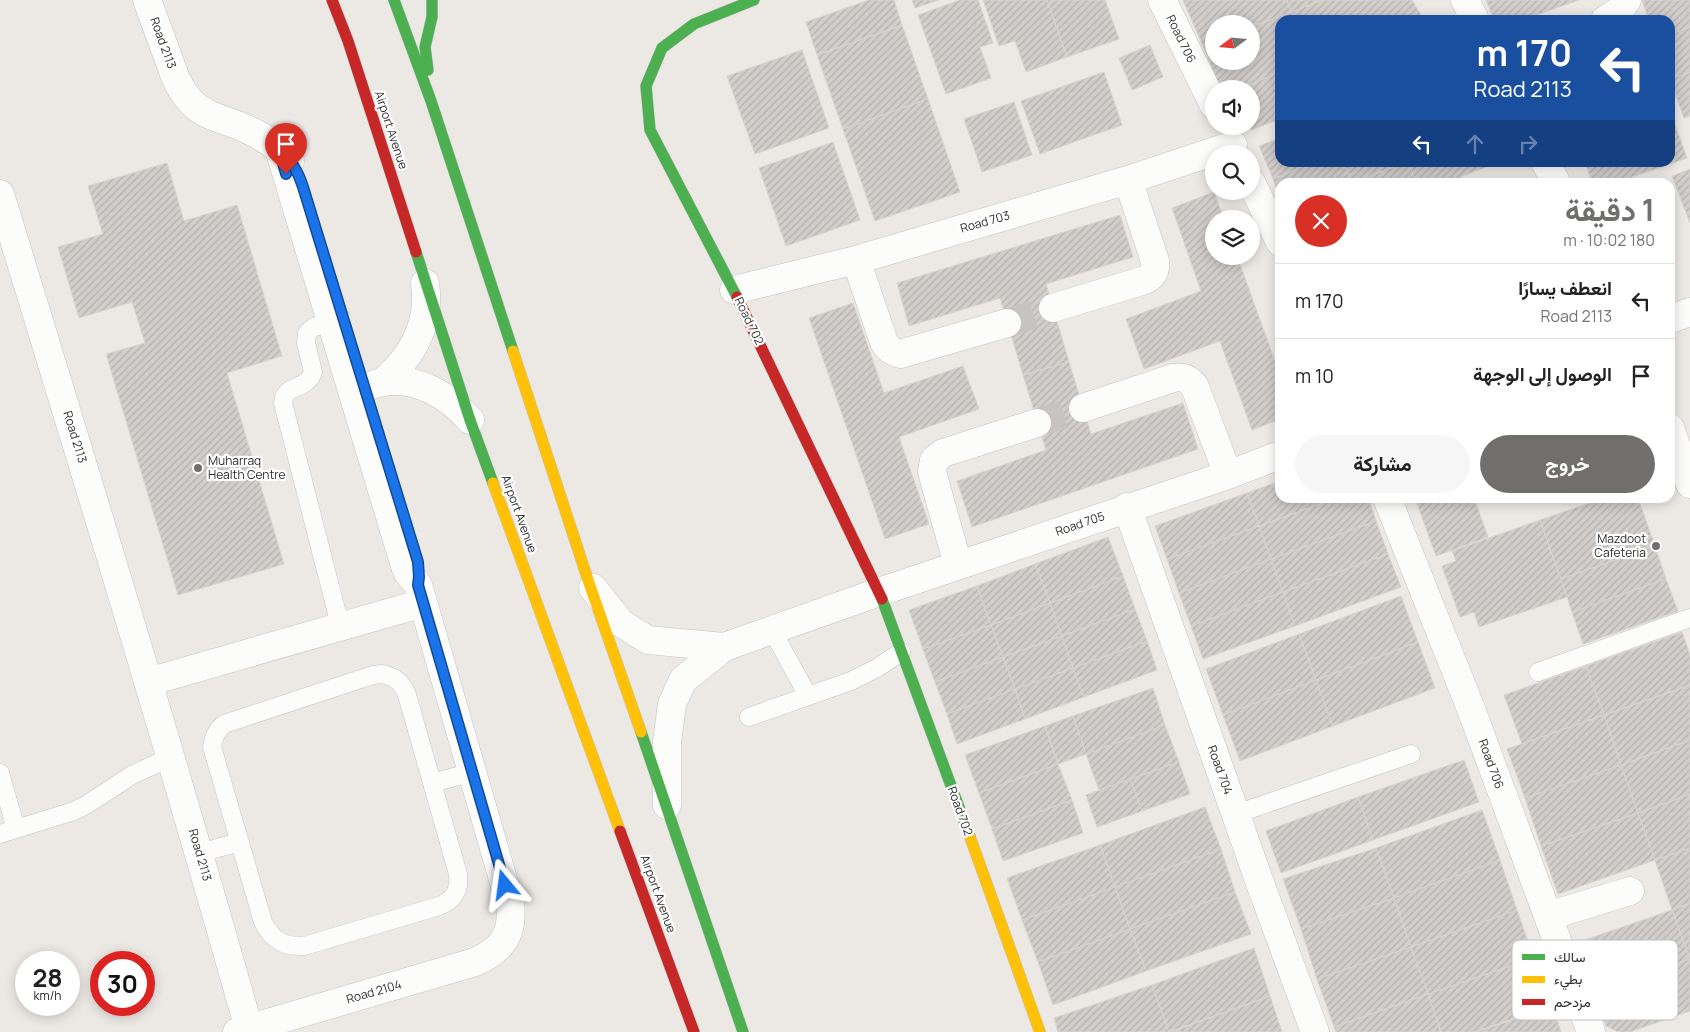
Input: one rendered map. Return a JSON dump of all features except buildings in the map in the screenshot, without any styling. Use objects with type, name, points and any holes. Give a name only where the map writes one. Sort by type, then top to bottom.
[{"type":"main road","name":"Airport Avenue","points":[[332,0],[348,41],[470,420],[694,1032]]},
{"type":"main road","points":[[394,0],[431,101],[589,583],[668,808],[743,1032]]},
{"type":"main road","points":[[431,101],[425,47],[432,17],[432,0]]},
{"type":"main road","name":"Road 702","points":[[754,0],[694,24],[662,48],[646,86],[650,130],[734,290],[879,592],[1040,1032]]},
{"type":"street","name":"Road 2113","points":[[147,0],[176,79],[182,91],[191,102],[214,118],[243,128],[279,149],[287,156],[300,176],[337,321],[367,387],[405,566],[420,594],[510,904],[511,916],[505,940]]},
{"type":"street","name":"Road 706","points":[[1162,0],[1205,87]]},
{"type":"street","points":[[1465,0],[1472,15]]},
{"type":"street","points":[[1613,15],[1619,11],[1627,0]]},
{"type":"street","name":"Road 703","points":[[734,290],[856,260],[1128,180],[1232,142]]},
{"type":"street","points":[[1548,167],[1554,178]]},
{"type":"street","points":[[1053,308],[1145,280],[1153,273],[1155,261],[1128,180]]},
{"type":"street","name":"Road 2113","points":[[0,194],[97,508],[199,853],[243,1030]]},
{"type":"street","points":[[1260,200],[1275,232]]},
{"type":"street","points":[[856,260],[884,342],[887,348],[893,352],[900,354],[1008,323]]},
{"type":"street","points":[[367,387],[398,368],[411,352],[420,333],[425,313],[426,299],[423,271]]},
{"type":"street","points":[[1675,317],[1690,312]]},
{"type":"street","points":[[1083,408],[1179,376],[1186,378],[1195,387],[1228,475]]},
{"type":"street","points":[[367,387],[400,382],[416,384],[446,397],[470,420]]},
{"type":"street","points":[[958,565],[932,472],[934,460],[943,453],[1037,422]]},
{"type":"street","points":[[1675,442],[1690,484]]},
{"type":"street","name":"Road 705","points":[[879,592],[1127,507],[1228,475],[1275,457]]},
{"type":"street","name":"Road 706","points":[[1389,503],[1471,709],[1557,940]]},
{"type":"street","name":"Road 704","points":[[1127,507],[1315,1032]]},
{"type":"street","points":[[589,583],[620,624],[648,640],[724,646]]},
{"type":"street","points":[[668,808],[667,742],[672,704],[684,680],[724,646],[879,592]]},
{"type":"street","points":[[148,682],[340,625],[420,594]]},
{"type":"street","points":[[1548,916],[1630,890]]},
{"type":"street","name":"Road 2104","points":[[243,1030],[475,962],[486,957],[505,940]]},
{"type":"street","name":"Road 706","points":[[1587,1020],[1591,1032]]},
{"type":"lane","points":[[337,321],[314,326],[307,333],[306,343],[313,372],[309,381],[305,384],[288,390],[285,394],[284,403],[340,625]]},
{"type":"lane","points":[[1538,672],[1690,618]]},
{"type":"lane","points":[[772,630],[808,696]]},
{"type":"lane","points":[[749,717],[851,681],[877,668],[901,652]]},
{"type":"lane","points":[[382,674],[398,680],[404,687],[432,783],[458,874],[459,882],[453,898],[446,903],[385,922],[304,946],[293,947],[275,939],[263,922],[212,747],[217,730],[224,724],[373,675],[382,674]]},
{"type":"lane","points":[[1236,814],[1411,754]]},
{"type":"lane","points":[[0,773],[8,832],[74,811],[132,775],[171,758]]},
{"type":"lane","points":[[432,783],[473,772]]},
{"type":"lane","points":[[199,853],[240,842]]},
{"type":"tunnel","points":[[1007,323],[1053,308]]},
{"type":"tunnel","points":[[1037,423],[1083,408]]},
{"type":"traffic: fast","points":[[394,0],[431,101],[513,351]]},
{"type":"traffic: fast","points":[[428,70],[425,47],[432,17],[432,0]]},
{"type":"traffic: fast","points":[[737,297],[650,130],[646,86],[662,48],[694,24],[754,0]]},
{"type":"traffic: fast","points":[[416,252],[470,420],[493,483]]},
{"type":"traffic: fast","points":[[882,599],[970,837]]},
{"type":"traffic: fast","points":[[641,732],[743,1032]]},
{"type":"traffic: slow","points":[[513,351],[589,583],[641,732]]},
{"type":"traffic: slow","points":[[493,483],[620,831]]},
{"type":"traffic: slow","points":[[970,837],[1040,1032]]},
{"type":"traffic: jam","points":[[332,0],[348,41],[416,252]]},
{"type":"traffic: jam","points":[[737,297],[882,599]]},
{"type":"traffic: jam","points":[[620,831],[694,1032]]},
{"type":"place","name":"Muharraq Health Centre","points":[[198,468]]},
{"type":"place","name":"Mazdoot Cafeteria","points":[[1656,546]]},
{"type":"route","points":[[286,174],[279,149],[294,165],[300,176],[418,562],[418,585],[505,885]]}]
